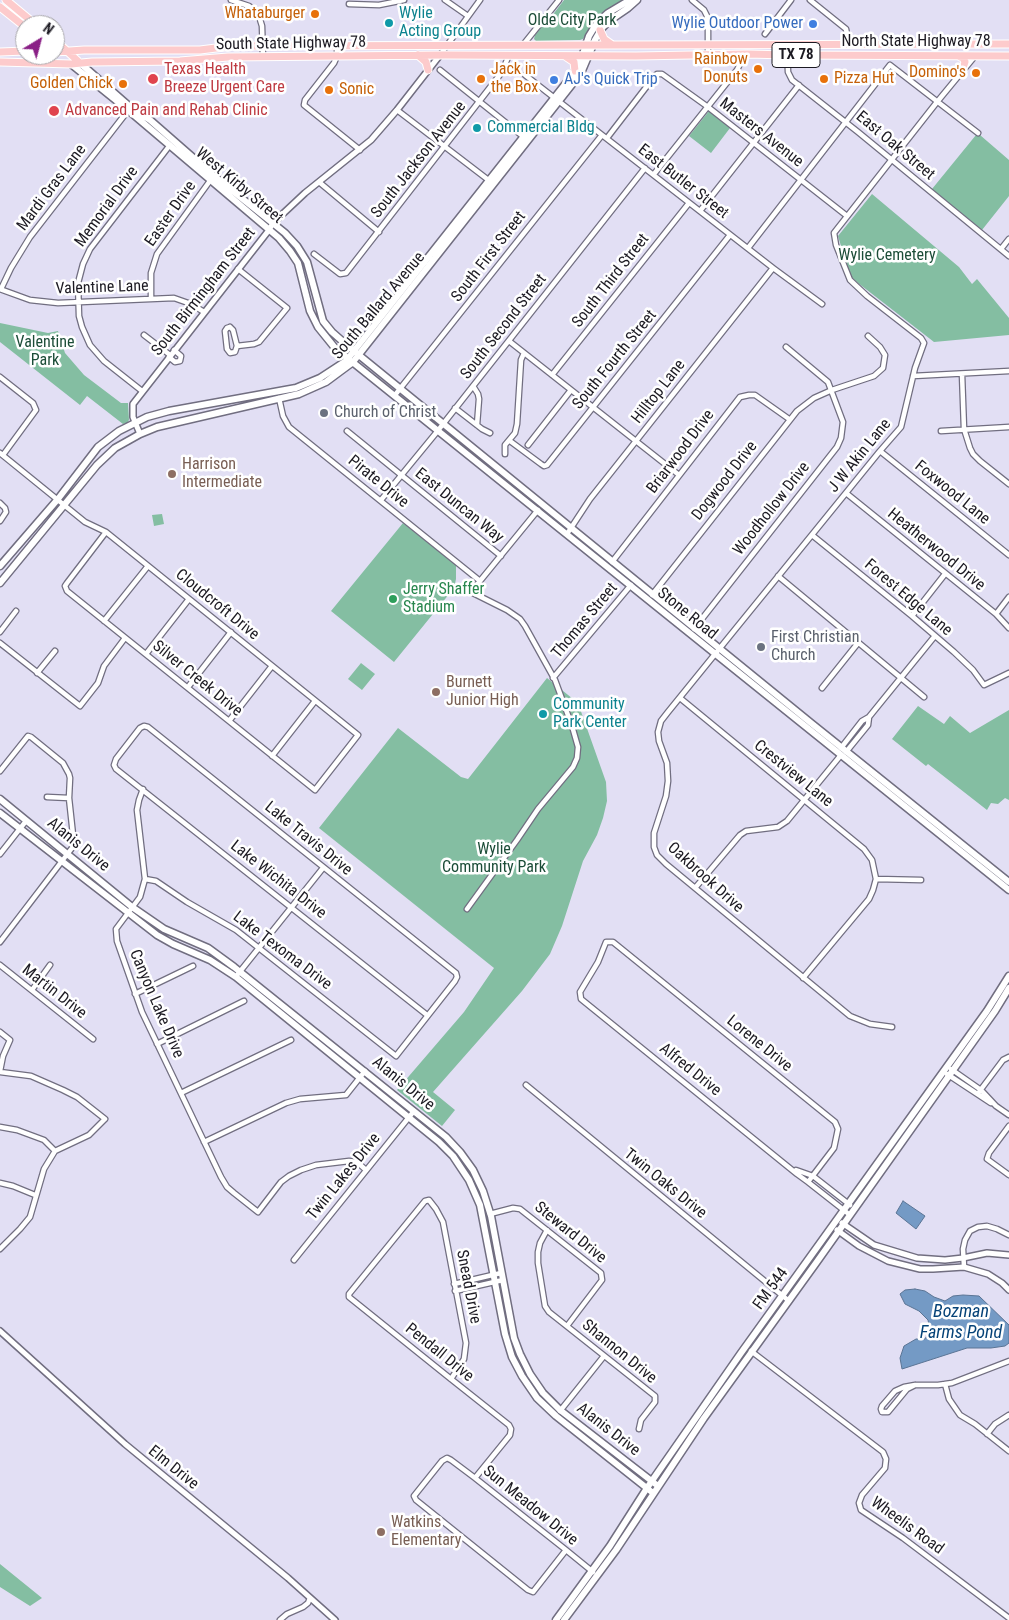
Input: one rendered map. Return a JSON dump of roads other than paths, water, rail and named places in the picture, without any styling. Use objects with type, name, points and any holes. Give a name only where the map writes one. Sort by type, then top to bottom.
[{"type":"main road","points":[[6,0],[24,15]]},
{"type":"main road","name":"South Ballard Avenue","points":[[0,583],[97,466],[116,448],[140,434],[157,427],[299,394],[319,386],[336,376],[357,354],[525,139],[581,73],[591,32],[600,20],[630,0]]},
{"type":"main road","name":"South Ballard Avenue","points":[[589,45],[609,20],[637,0]]},
{"type":"main road","points":[[0,7],[15,19]]},
{"type":"main road","points":[[600,30],[604,39],[612,44]]},
{"type":"main road","name":"North State Highway 78","points":[[589,45],[1009,44]]},
{"type":"main road","name":"South State Highway 78","points":[[67,51],[200,50],[232,46],[589,45]]},
{"type":"main road","points":[[180,50],[180,61]]},
{"type":"main road","points":[[0,52],[15,51]]},
{"type":"main road","points":[[67,51],[80,63]]},
{"type":"main road","name":"North State Highway 78","points":[[586,56],[708,54],[1009,56]]},
{"type":"main road","points":[[418,55],[426,62],[428,70]]},
{"type":"main road","points":[[958,55],[965,60],[962,71]]},
{"type":"main road","points":[[565,56],[574,62],[575,71]]},
{"type":"main road","name":"South State Highway 78","points":[[0,62],[71,64],[180,61],[228,57],[586,56]]},
{"type":"main road","name":"South Ballard Avenue","points":[[557,99],[586,56]]},
{"type":"main road","points":[[65,59],[71,64]]},
{"type":"main road","points":[[87,71],[87,66],[92,62]]},
{"type":"main road","name":"West Kirby Street","points":[[80,63],[129,109]]},
{"type":"main road","name":"West Kirby Street","points":[[71,64],[129,109],[150,120],[172,143],[290,251],[298,263],[310,311],[318,327],[330,342],[351,360]]},
{"type":"main road","name":"West Kirby Street","points":[[212,178],[273,223],[296,246],[307,262],[323,321],[332,332],[357,354]]},
{"type":"main road","name":"Stone Road","points":[[357,354],[652,594],[692,631]]},
{"type":"main road","name":"South Ballard Avenue","points":[[0,566],[58,498],[98,447],[116,433],[147,417],[169,411],[277,392],[308,384],[351,360]]},
{"type":"main road","name":"Stone Road","points":[[351,360],[630,586],[692,631],[843,751],[1009,887]]},
{"type":"main road","name":"Alanis Drive","points":[[0,799],[68,854],[157,935],[238,974],[365,1071],[446,1137],[473,1170],[483,1191],[490,1214],[514,1338],[530,1374],[558,1413],[650,1491]]},
{"type":"main road","name":"Alanis Drive","points":[[0,813],[62,862],[130,910]]},
{"type":"main road","name":"Alanis Drive","points":[[238,974],[439,1142],[453,1156],[469,1180],[480,1205],[505,1334],[512,1357],[522,1376],[537,1398],[655,1484]]},
{"type":"main road","name":"FM 544","points":[[748,1349],[789,1301],[844,1224],[948,1071],[1009,976]]},
{"type":"main road","name":"FM 544","points":[[564,1620],[624,1527],[832,1226],[1008,991]]},
{"type":"main road","name":"FM 544","points":[[556,1620],[595,1574]]},
{"type":"street","points":[[231,0],[249,6],[258,13],[262,26],[263,57]]},
{"type":"street","points":[[349,4],[379,4],[404,0]]},
{"type":"street","points":[[445,0],[468,16]]},
{"type":"street","name":"South Birmingham Street","points":[[140,434],[133,418],[133,404],[273,223],[318,182],[360,150],[378,133],[448,45],[480,0]]},
{"type":"street","points":[[523,45],[559,0]]},
{"type":"street","points":[[692,0],[704,10],[707,16],[708,54]]},
{"type":"street","points":[[765,34],[791,0]]},
{"type":"street","points":[[810,0],[848,31],[849,44]]},
{"type":"street","name":"East Oak Street","points":[[787,44],[788,72],[792,80],[892,159],[1009,256]]},
{"type":"street","points":[[337,45],[337,56],[334,63],[305,100],[304,105],[360,150]]},
{"type":"street","points":[[654,174],[739,66],[742,54]]},
{"type":"street","name":"South Jackson Avenue","points":[[314,254],[340,274],[346,273],[502,72],[509,55]]},
{"type":"street","points":[[846,216],[975,55]]},
{"type":"street","points":[[748,248],[890,65],[978,133]]},
{"type":"street","points":[[440,70],[525,139]]},
{"type":"street","name":"Masters Avenue","points":[[657,74],[665,76],[708,107],[846,216]]},
{"type":"street","name":"South First Street","points":[[395,395],[604,136],[657,74]]},
{"type":"street","name":"East Butler Street","points":[[525,75],[730,235],[822,304]]},
{"type":"street","points":[[700,211],[799,85]]},
{"type":"street","name":"Mardi Gras Lane","points":[[0,289],[30,237],[129,109]]},
{"type":"street","points":[[397,110],[491,183]]},
{"type":"street","name":"Memorial Drive","points":[[142,391],[104,361],[93,349],[82,327],[78,302],[80,272],[90,249],[172,143]]},
{"type":"street","name":"South Second Street","points":[[381,500],[645,168]]},
{"type":"street","name":"Easter Drive","points":[[151,298],[151,274],[157,254],[212,178]]},
{"type":"street","points":[[318,182],[379,232]]},
{"type":"street","name":"South Third Street","points":[[552,375],[689,203]]},
{"type":"street","name":"J W Akin Lane","points":[[718,652],[901,427],[913,376],[924,343],[921,338],[857,287],[848,277],[834,237],[835,230],[846,216]]},
{"type":"street","name":"South Fourth Street","points":[[510,441],[544,466],[550,462],[730,235]]},
{"type":"street","points":[[1001,249],[1009,238]]},
{"type":"street","name":"Hilltop Lane","points":[[567,534],[590,499],[773,268]]},
{"type":"street","points":[[237,346],[259,342],[287,308],[238,269]]},
{"type":"street","name":"Valentine Lane","points":[[0,289],[30,300],[58,303],[166,298],[183,300],[204,312]]},
{"type":"street","points":[[230,327],[233,330],[237,346],[235,352],[230,353],[227,349],[225,331],[227,328],[230,327]]},
{"type":"street","points":[[144,335],[175,362],[179,362],[181,356],[174,350]]},
{"type":"street","name":"Dogwood Drive","points":[[648,600],[789,420],[807,402],[832,390],[874,376],[883,368],[886,355],[868,336]]},
{"type":"street","points":[[508,341],[680,475]]},
{"type":"street","points":[[786,347],[826,379],[832,390]]},
{"type":"street","points":[[505,454],[506,444],[516,433],[521,360],[524,353]]},
{"type":"street","points":[[913,376],[1009,371]]},
{"type":"street","points":[[962,374],[964,428],[967,440],[973,454],[1009,484]]},
{"type":"street","points":[[0,378],[33,403],[36,410],[1,454]]},
{"type":"street","points":[[472,386],[479,399],[477,425]]},
{"type":"street","points":[[528,445],[571,390]]},
{"type":"street","name":"Woodhollow Drive","points":[[692,631],[837,447],[841,438],[843,422],[832,390]]},
{"type":"street","name":"Pirate Drive","points":[[277,392],[283,416],[289,426],[480,581]]},
{"type":"street","name":"Briarwood Drive","points":[[607,567],[740,397],[755,395],[789,420]]},
{"type":"street","points":[[455,408],[477,425],[490,432]]},
{"type":"street","points":[[941,430],[1009,427]]},
{"type":"street","name":"East Duncan Way","points":[[347,430],[500,556]]},
{"type":"street","name":"Foxwood Lane","points":[[880,451],[1009,555]]},
{"type":"street","name":"Cloudcroft Drive","points":[[1,454],[86,522],[106,532],[358,735],[315,790]]},
{"type":"street","name":"Heatherwood Drive","points":[[846,493],[996,614],[1009,628]]},
{"type":"street","points":[[0,503],[6,508],[6,512],[0,521]]},
{"type":"street","points":[[467,909],[538,809],[573,767],[577,758],[578,747],[572,726],[553,678],[529,632],[520,619],[472,592],[542,504]]},
{"type":"street","name":"Silver Creek Drive","points":[[106,532],[67,582],[65,586],[67,591],[315,790]]},
{"type":"street","name":"Forest Edge Lane","points":[[812,535],[912,616],[967,664],[984,685],[1009,672]]},
{"type":"street","points":[[104,621],[148,566]]},
{"type":"street","points":[[912,616],[945,574]]},
{"type":"street","points":[[778,576],[924,697]]},
{"type":"street","name":"Thomas Street","points":[[553,678],[635,580]]},
{"type":"street","points":[[996,614],[1009,597]]},
{"type":"street","points":[[146,654],[189,599]]},
{"type":"street","points":[[0,632],[16,611]]},
{"type":"street","points":[[188,687],[231,632]]},
{"type":"street","points":[[695,888],[740,835],[746,831],[773,828],[783,824],[843,751],[862,721],[869,717],[934,637]]},
{"type":"street","points":[[0,643],[80,706],[98,683],[104,666],[125,638]]},
{"type":"street","points":[[822,688],[858,643]]},
{"type":"street","points":[[38,673],[55,651]]},
{"type":"street","name":"Oakbrook Drive","points":[[718,652],[661,721],[658,732],[659,741],[667,763],[668,781],[666,796],[655,827],[653,838],[655,851],[661,860],[854,1019],[870,1024],[892,1027]]},
{"type":"street","points":[[229,721],[272,666]]},
{"type":"street","name":"Crestview Lane","points":[[680,698],[864,849],[872,860],[876,879]]},
{"type":"street","points":[[272,756],[315,701]]},
{"type":"street","name":"Lake Wichita Drive","points":[[144,726],[140,728],[116,759],[114,765],[116,769],[427,1015]]},
{"type":"street","name":"Lake Travis Drive","points":[[144,726],[148,727],[456,973],[455,981],[427,1015]]},
{"type":"street","points":[[0,771],[28,736],[63,763],[67,768],[70,778],[69,798],[74,844],[0,942]]},
{"type":"street","name":"Canyon Lake Drive","points":[[143,789],[137,810],[145,879],[142,892],[116,929],[120,954],[157,1044],[221,1177],[227,1187],[258,1212],[281,1182],[301,1170],[316,1165],[350,1161],[357,1162],[366,1170]]},
{"type":"street","points":[[47,797],[69,798]]},
{"type":"street","points":[[0,854],[26,821]]},
{"type":"street","points":[[238,974],[323,868]]},
{"type":"street","name":"Lake Texoma Drive","points":[[145,879],[156,881],[187,902],[226,924],[259,947],[396,1056],[427,1015]]},
{"type":"street","points":[[803,978],[869,899],[876,879],[921,880]]},
{"type":"street","name":"Lorene Drive","points":[[581,990],[598,962],[604,944],[608,941],[613,942],[835,1122],[838,1129],[835,1146],[808,1182]]},
{"type":"street","name":"Martin Drive","points":[[0,965],[93,1039]]},
{"type":"street","points":[[32,990],[50,965]]},
{"type":"street","points":[[135,994],[193,966]]},
{"type":"street","points":[[1001,987],[1008,991]]},
{"type":"street","name":"Alfred Drive","points":[[581,990],[581,999],[850,1215]]},
{"type":"street","points":[[157,1044],[244,1002]]},
{"type":"street","points":[[0,1032],[10,1040],[3,1056],[0,1072],[31,1076],[63,1090],[77,1097],[105,1119],[89,1135],[55,1150],[44,1169],[30,1217],[0,1249]]},
{"type":"street","points":[[181,1093],[291,1040]]},
{"type":"street","points":[[977,1095],[1003,1060],[1009,1057]]},
{"type":"street","points":[[204,1142],[286,1103],[300,1099],[346,1095],[365,1071]]},
{"type":"street","points":[[948,1071],[981,1090],[996,1106]]},
{"type":"street","points":[[948,1071],[977,1095],[1009,1115]]},
{"type":"street","name":"Twin Oaks Drive","points":[[526,1085],[789,1301]]},
{"type":"street","name":"Twin Lakes Drive","points":[[294,1260],[414,1111]]},
{"type":"street","points":[[1009,1126],[987,1158],[1009,1176]]},
{"type":"street","points":[[0,1127],[17,1130],[44,1140],[55,1150]]},
{"type":"street","name":"Alfred Drive","points":[[790,1167],[804,1174],[814,1176],[855,1208]]},
{"type":"street","points":[[0,1183],[13,1186],[36,1196]]},
{"type":"street","name":"Snead Drive","points":[[349,1297],[348,1294],[426,1201],[429,1200],[443,1222],[466,1343],[464,1359],[451,1379]]},
{"type":"street","name":"Steward Drive","points":[[490,1214],[520,1209],[601,1273],[601,1282],[567,1326]]},
{"type":"street","points":[[838,1219],[874,1245],[906,1256],[931,1260],[964,1258],[987,1253],[1009,1255]]},
{"type":"street","points":[[832,1226],[875,1255],[920,1269],[933,1270],[964,1267],[988,1274],[1009,1290]]},
{"type":"street","points":[[964,1267],[963,1249],[970,1231],[978,1227],[987,1226],[1009,1235]]},
{"type":"street","name":"Shannon Drive","points":[[547,1230],[540,1242],[538,1252],[545,1306],[549,1312],[654,1395],[656,1398],[655,1402],[641,1420],[639,1429]]},
{"type":"street","points":[[904,1265],[906,1256]]},
{"type":"street","points":[[455,1291],[502,1276]]},
{"type":"street","points":[[454,1284],[494,1278]]},
{"type":"street","name":"Pendall Drive","points":[[349,1297],[509,1425],[511,1429],[510,1435],[475,1478]]},
{"type":"street","name":"Elm Drive","points":[[0,1332],[125,1444],[288,1578],[335,1620]]},
{"type":"street","name":"Wheelis Road","points":[[748,1349],[883,1452],[886,1458],[885,1468],[862,1495],[859,1504],[861,1510],[903,1538],[1009,1618]]},
{"type":"street","points":[[558,1413],[604,1356]]},
{"type":"street","points":[[915,1385],[907,1390],[887,1413],[882,1412],[881,1407],[895,1391],[904,1387],[915,1385],[945,1384],[1009,1361]]},
{"type":"street","points":[[945,1384],[949,1399],[954,1408],[1009,1451]]},
{"type":"street","points":[[987,1434],[995,1424],[1009,1415]]},
{"type":"street","name":"Sun Meadow Drive","points":[[566,1550],[533,1592],[416,1500],[414,1496],[442,1461],[447,1458],[475,1478],[566,1550],[595,1574]]},
{"type":"street","points":[[280,1620],[308,1603],[310,1598]]},
{"type":"water","points":[[903,1201],[925,1216],[916,1229],[896,1213]]},
{"type":"water","name":"Bozman Farms Pond","points":[[905,1290],[925,1291],[945,1301],[953,1296],[979,1296],[1009,1325],[1009,1343],[1005,1346],[991,1348],[967,1348],[902,1369],[900,1358],[904,1346],[916,1339],[925,1339],[930,1330],[928,1320],[919,1311],[905,1304],[900,1294]]},
{"type":"place","name":"Whataburger","points":[[315,14]]},
{"type":"place","name":"Wylie Acting Group","points":[[389,23]]},
{"type":"place","name":"Wylie Outdoor Power","points":[[813,24]]},
{"type":"place","name":"Rainbow Donuts","points":[[758,69]]},
{"type":"place","name":"Domino's","points":[[976,73]]},
{"type":"place","name":"Texas Health Breeze Urgent Care","points":[[153,79]]},
{"type":"place","name":"Jack in the Box","points":[[481,79]]},
{"type":"place","name":"Pizza Hut","points":[[824,79]]},
{"type":"place","name":"AJ's Quick Trip","points":[[554,80]]},
{"type":"place","name":"Golden Chick","points":[[123,84]]},
{"type":"place","name":"Sonic","points":[[329,90]]},
{"type":"place","name":"Advanced Pain and Rehab Clinic","points":[[54,111]]},
{"type":"place","name":"Commercial Bldg","points":[[477,128]]},
{"type":"place","name":"Church of Christ","points":[[324,413]]},
{"type":"place","name":"Harrison Intermediate","points":[[172,474]]},
{"type":"place","name":"Jerry Shaffer Stadium","points":[[393,599]]},
{"type":"place","name":"First Christian Church","points":[[761,647]]},
{"type":"place","name":"Burnett Junior High","points":[[436,692]]},
{"type":"place","name":"Community Park Center","points":[[543,714]]},
{"type":"place","name":"Watkins Elementary","points":[[381,1532]]},
{"type":"park label","name":"Olde City Park","points":[[572,21]]},
{"type":"park label","name":"Wylie Cemetery","points":[[887,256]]},
{"type":"park label","name":"Valentine Park","points":[[45,352]]},
{"type":"park label","name":"Wylie Community Park","points":[[494,859]]}]
